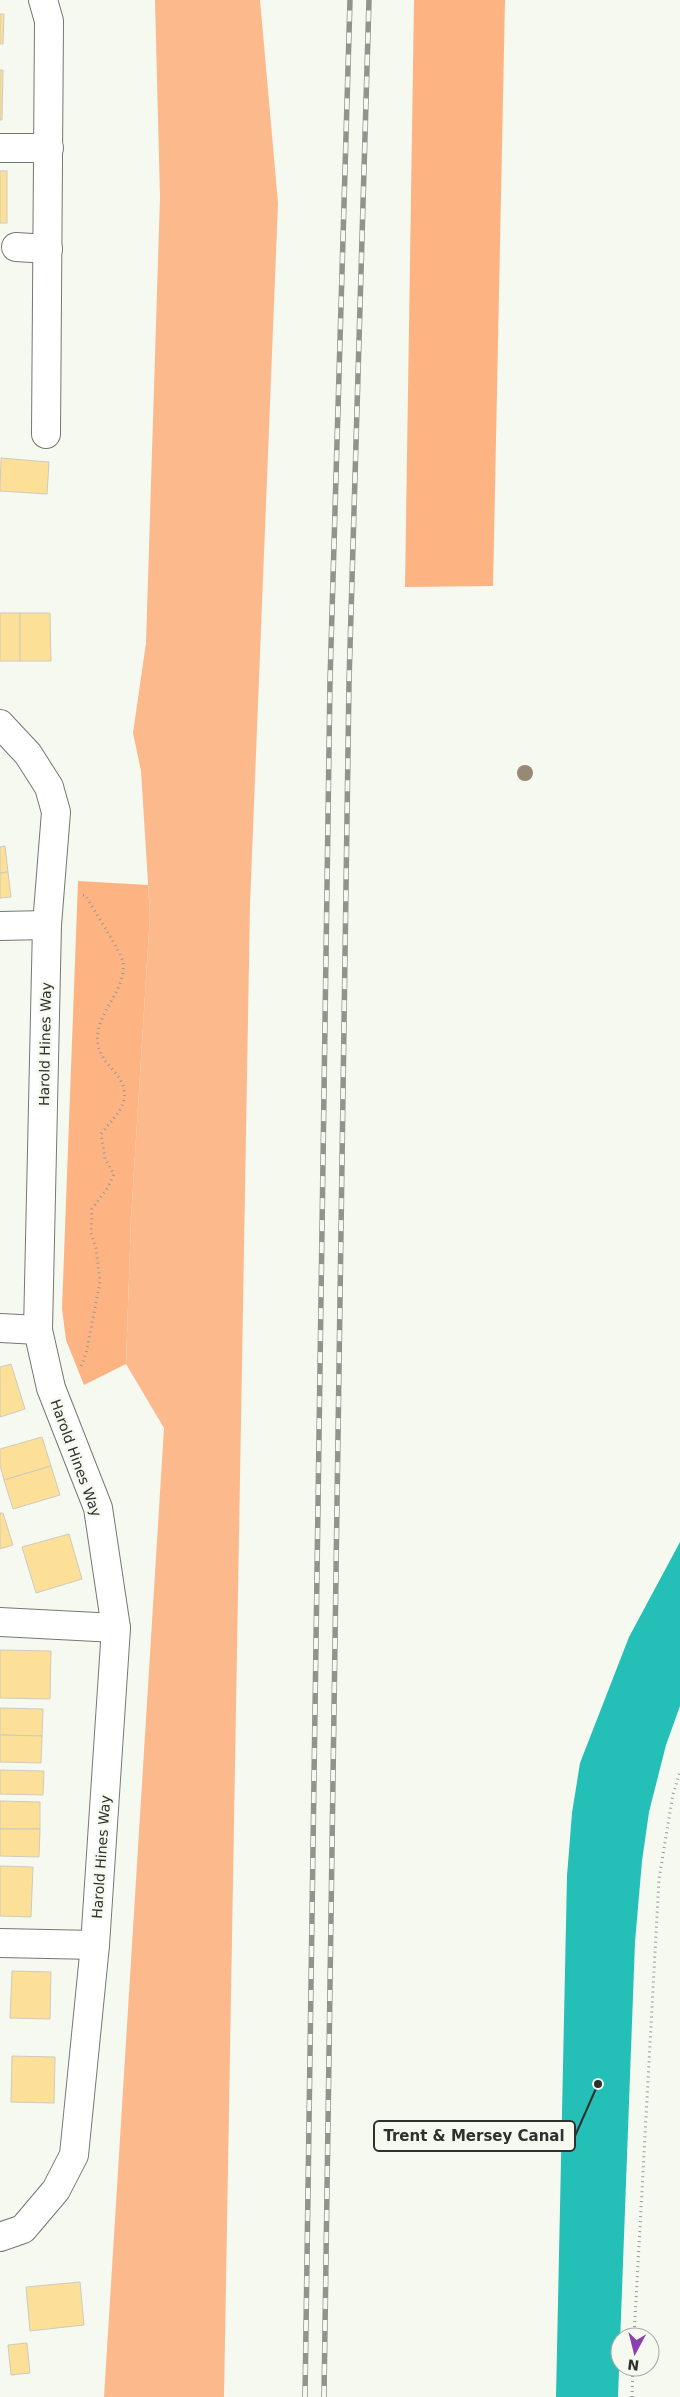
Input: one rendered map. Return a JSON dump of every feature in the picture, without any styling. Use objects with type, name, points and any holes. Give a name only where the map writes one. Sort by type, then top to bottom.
[{"type":"street","points":[[43,0],[49,21],[50,86],[46,434]]},
{"type":"street","points":[[0,148],[48,148]]},
{"type":"street","points":[[16,247],[48,249]]},
{"type":"street","name":"Harold Hines Way","points":[[0,724],[28,754],[49,787],[56,812],[48,924],[38,1330],[51,1388],[98,1508],[116,1628],[95,1945],[74,2155],[56,2190],[23,2229],[0,2236]]},
{"type":"street","points":[[0,926],[48,924]]},
{"type":"street","points":[[0,1328],[38,1330]]},
{"type":"street","points":[[0,1622],[116,1628]]},
{"type":"street","points":[[0,1943],[95,1945]]},
{"type":"path","points":[[50,891],[86,896],[123,960],[123,978],[99,1025],[98,1044],[104,1061],[114,1070],[126,1091],[125,1102],[101,1134],[105,1160],[114,1174],[108,1187],[92,1209],[90,1233],[96,1248],[100,1282],[86,1354],[79,1372],[51,1388]]},
{"type":"path","points":[[635,2327],[659,1879],[673,1794],[680,1772]]},
{"type":"path","points":[[632,2397],[633,2377]]},
{"type":"shaded area","points":[[155,0],[260,0],[278,203],[250,904],[224,2397],[104,2397],[164,1428],[126,1364],[131,1219],[150,915],[141,771],[133,733],[146,643],[160,197]]},
{"type":"shaded area","points":[[414,0],[505,0],[493,586],[405,587]]},
{"type":"shaded area","points":[[78,881],[148,885],[150,915],[131,1219],[126,1364],[84,1385],[66,1340],[62,1309]]},
{"type":"water","points":[[680,1542],[680,1706],[666,1745],[649,1812],[642,1861],[635,1942],[621,2327],[610,2327],[610,2377],[619,2377],[618,2397],[556,2397],[567,1876],[572,1813],[580,1763],[629,1637]]},
{"type":"building","points":[[0,14],[4,14],[3,44],[0,44]]},
{"type":"building","points":[[0,70],[3,70],[2,120],[0,120]]},
{"type":"building","points":[[0,171],[7,171],[7,223],[0,223]]},
{"type":"building","points":[[1,458],[49,462],[47,494],[0,491]]},
{"type":"building","points":[[0,613],[20,613],[20,661],[0,661]]},
{"type":"building","points":[[20,613],[50,613],[51,661],[20,661]]},
{"type":"building","points":[[5,846],[8,872],[0,873],[0,847]]},
{"type":"building","points":[[8,872],[11,897],[0,898],[0,873]]},
{"type":"building","points":[[11,1364],[25,1409],[0,1417],[0,1367]]},
{"type":"building","points":[[42,1437],[51,1466],[4,1480],[0,1465],[0,1449]]},
{"type":"building","points":[[51,1466],[60,1495],[13,1509],[4,1480]]},
{"type":"building","points":[[0,1513],[3,1513],[13,1545],[0,1549]]},
{"type":"building","points":[[69,1534],[82,1579],[36,1593],[22,1547]]},
{"type":"building","points":[[0,1650],[51,1651],[50,1699],[0,1698]]},
{"type":"building","points":[[0,1708],[43,1709],[42,1736],[0,1735]]},
{"type":"building","points":[[0,1735],[42,1736],[41,1763],[0,1762]]},
{"type":"building","points":[[0,1770],[44,1771],[43,1795],[0,1794]]},
{"type":"building","points":[[0,1801],[40,1802],[40,1829],[0,1829]]},
{"type":"building","points":[[0,1829],[40,1829],[39,1857],[0,1856]]},
{"type":"building","points":[[0,1866],[33,1867],[31,1917],[0,1916]]},
{"type":"building","points":[[12,1971],[51,1972],[50,2019],[10,2018]]},
{"type":"building","points":[[12,2056],[55,2057],[54,2103],[11,2102]]},
{"type":"building","points":[[80,2282],[84,2325],[30,2331],[26,2287]]},
{"type":"building","points":[[27,2343],[30,2373],[11,2375],[8,2345]]},
{"type":"railway","points":[[305,2397],[330,681],[350,0]]},
{"type":"railway","points":[[324,2397],[349,682],[369,0]]},
{"type":"place","name":"Trent & Mersey Canal","points":[[598,2084]]}]
